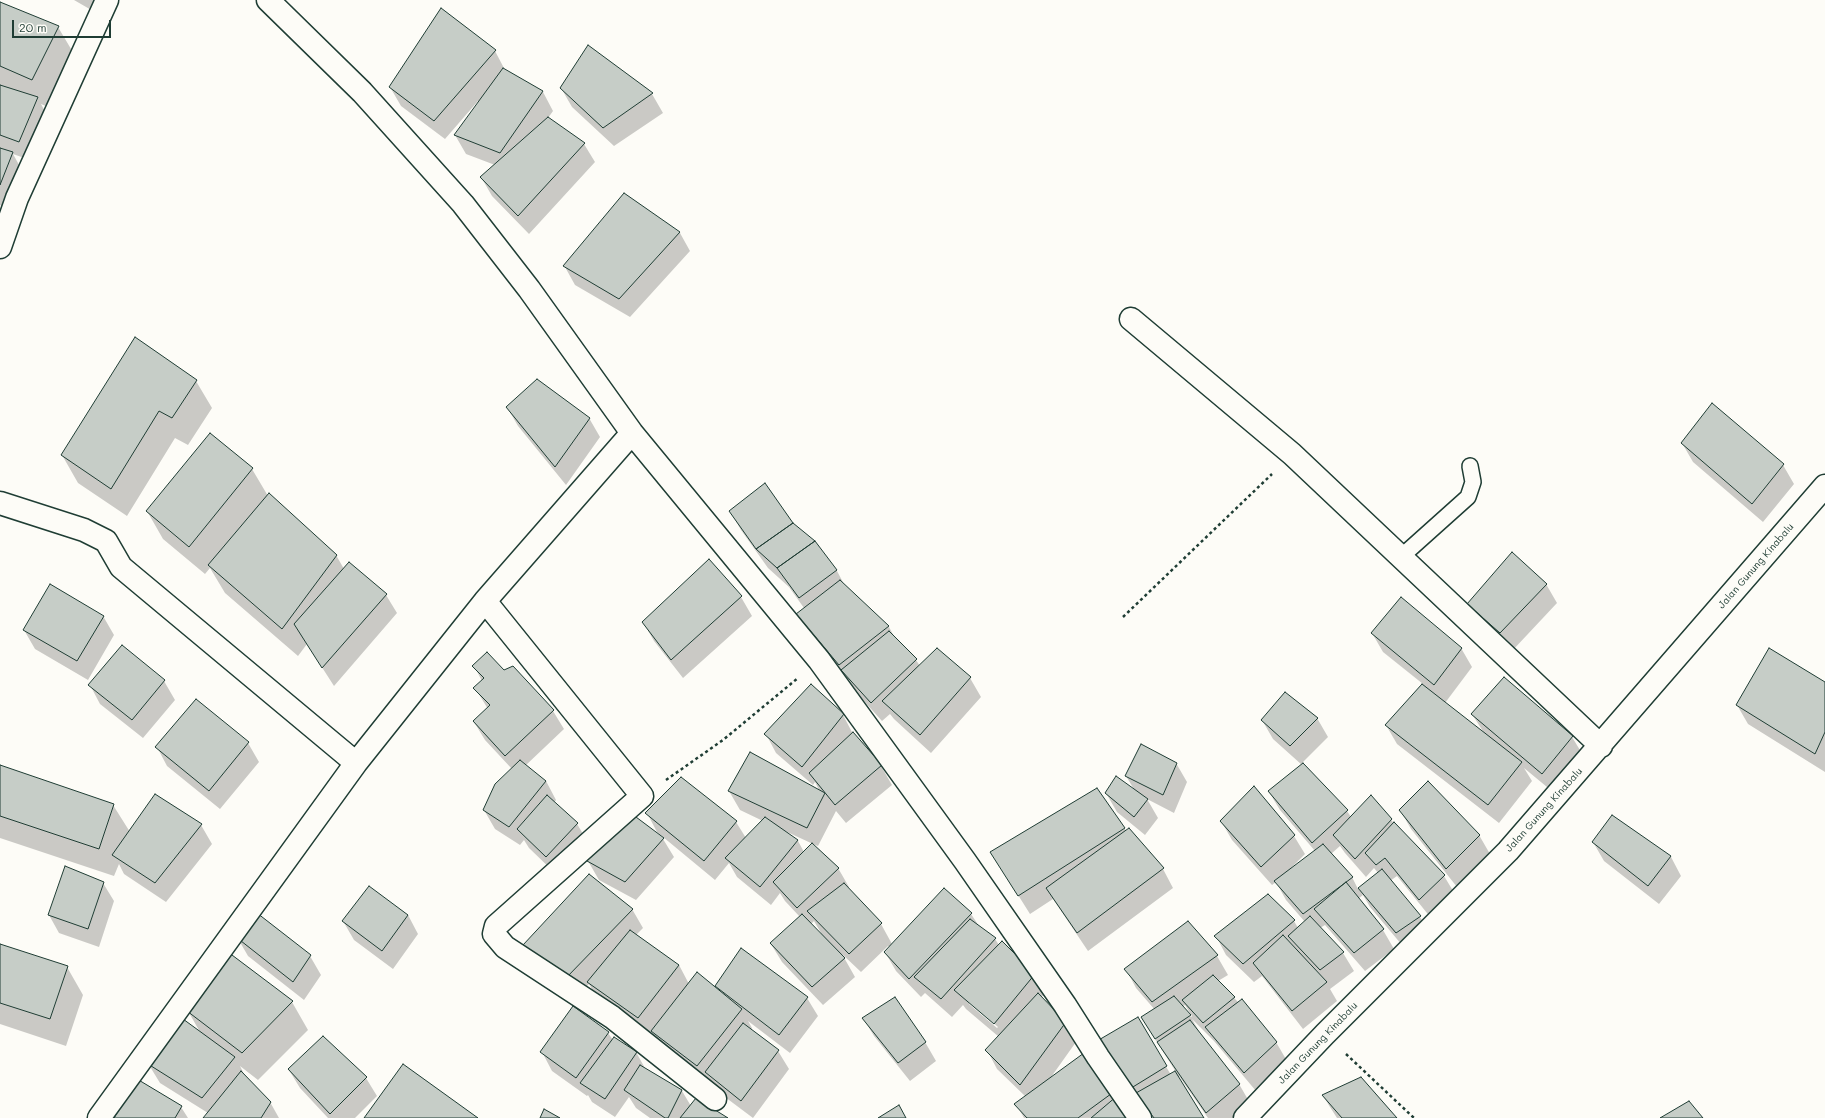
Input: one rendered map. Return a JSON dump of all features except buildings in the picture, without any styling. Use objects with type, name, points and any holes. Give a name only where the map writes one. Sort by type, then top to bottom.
[{"type":"street","points":[[0,247],[17,198],[107,0]]},
{"type":"street","points":[[268,0],[362,92],[463,204],[529,289],[632,433],[818,660],[964,861],[1065,1005],[1098,1057],[1140,1118]]},
{"type":"street","points":[[1131,320],[1292,454],[1601,746]]},
{"type":"street","points":[[99,1118],[356,763],[485,601],[632,433]]},
{"type":"street","name":"Jalan Gunung Kinabalu","points":[[1246,1118],[1325,1034],[1508,851],[1601,746],[1825,486]]},
{"type":"street","points":[[0,503],[84,530],[106,541],[121,567],[356,763]]},
{"type":"street","points":[[485,601],[642,796],[496,926],[494,934],[505,947],[612,1017],[715,1099]]},
{"type":"lane","points":[[1401,557],[1468,497],[1473,482],[1470,466]]},
{"type":"path","points":[[1123,617],[1292,454]]},
{"type":"path","points":[[642,796],[723,740],[818,660]]},
{"type":"path","points":[[1325,1034],[1414,1118]]}]
